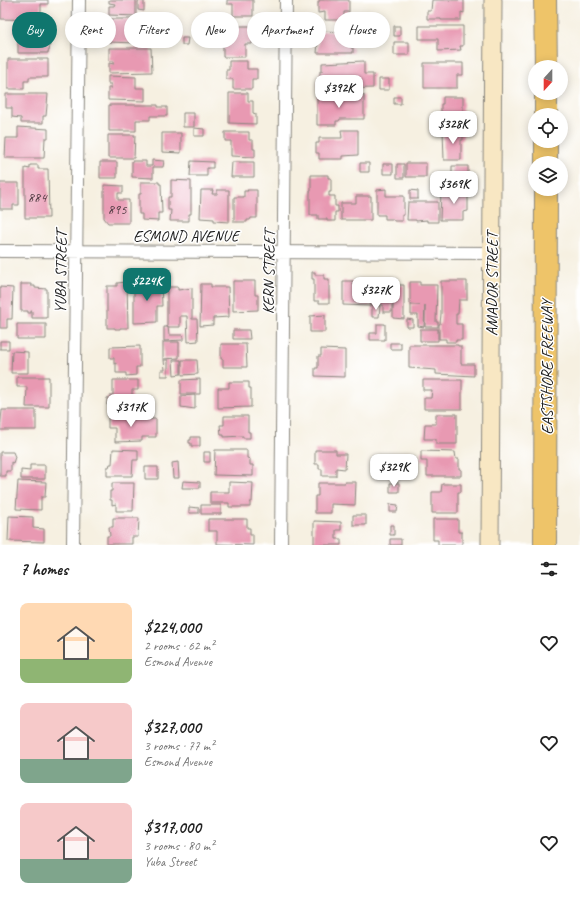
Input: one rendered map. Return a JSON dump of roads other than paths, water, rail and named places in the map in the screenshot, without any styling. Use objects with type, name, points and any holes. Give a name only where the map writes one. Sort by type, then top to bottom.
[{"type":"highway","points":[[545,0],[546,60]]},
{"type":"highway","name":"EASTSHORE FREEWAY","points":[[545,545],[546,196]]},
{"type":"street","name":"YUBA STREET","points":[[73,545],[79,0]]},
{"type":"street","name":"KERN STREET","points":[[281,545],[286,0]]},
{"type":"street","name":"AMADOR STREET","points":[[490,545],[493,0]]},
{"type":"street","name":"ESMOND AVENUE","points":[[0,251],[491,254]]}]
